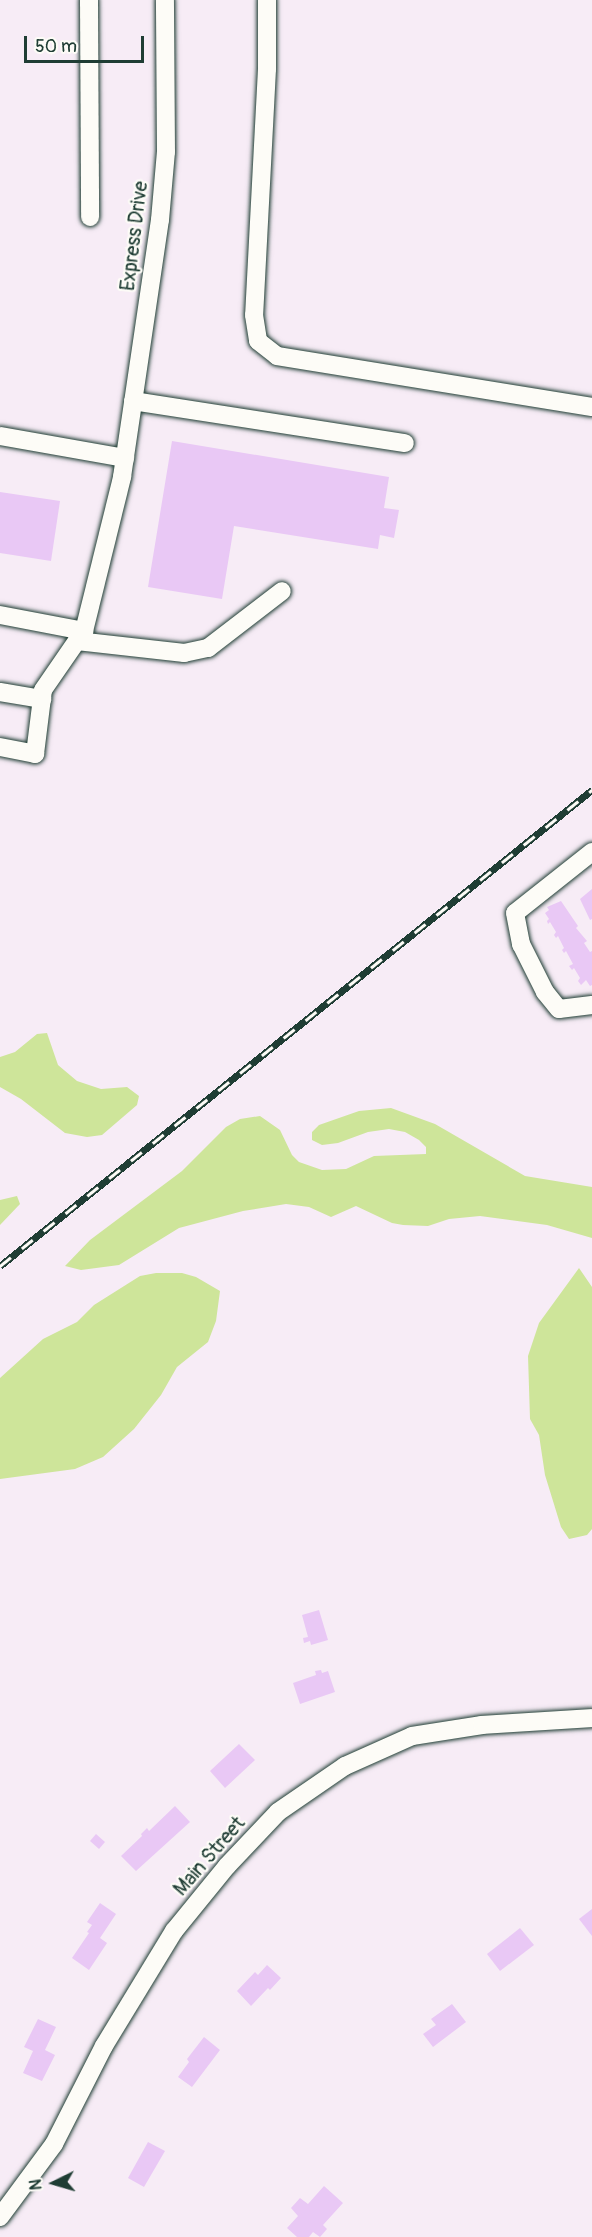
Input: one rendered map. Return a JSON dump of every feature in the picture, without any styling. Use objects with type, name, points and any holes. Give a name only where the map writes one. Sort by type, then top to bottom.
[{"type":"street","points":[[89,0],[90,217]]},
{"type":"street","name":"Express Drive","points":[[81,636],[122,477],[164,186],[165,0]]},
{"type":"street","points":[[267,0],[267,69],[254,315],[258,341],[278,356],[592,407]]},
{"type":"street","points":[[133,400],[405,443]]},
{"type":"street","points":[[0,436],[125,458]]},
{"type":"street","points":[[0,615],[81,636],[184,653],[208,648],[282,591]]},
{"type":"street","points":[[0,747],[35,754],[43,690],[81,636]]},
{"type":"street","points":[[0,692],[42,699]]},
{"type":"street","points":[[592,852],[515,913],[521,944],[545,992],[559,1009],[592,1005]]},
{"type":"street","name":"Main Street","points":[[0,2217],[54,2144],[104,2046],[174,1931],[227,1866],[278,1812],[345,1766],[412,1736],[482,1725],[592,1718]]},
{"type":"green space","points":[[47,1033],[58,1065],[77,1081],[101,1089],[127,1087],[139,1096],[137,1105],[102,1135],[87,1137],[65,1133],[21,1099],[0,1087],[0,1057],[15,1052],[37,1034]]},
{"type":"green space","points":[[391,1108],[435,1124],[525,1176],[592,1187],[592,1238],[547,1225],[480,1216],[449,1219],[428,1226],[403,1225],[392,1223],[356,1206],[331,1217],[309,1207],[286,1204],[243,1211],[179,1228],[119,1265],[81,1270],[65,1266],[90,1240],[182,1171],[226,1127],[240,1119],[260,1116],[280,1130],[292,1155],[299,1162],[322,1170],[346,1169],[374,1156],[426,1154],[426,1147],[419,1140],[405,1132],[389,1129],[368,1132],[338,1143],[322,1145],[312,1140],[312,1132],[319,1125],[359,1111]]},
{"type":"green space","points":[[17,1196],[20,1204],[0,1225],[0,1200]]},
{"type":"green space","points":[[579,1268],[592,1287],[592,1529],[587,1535],[569,1539],[561,1527],[545,1475],[539,1435],[530,1419],[528,1356],[539,1323]]},
{"type":"green space","points":[[156,1273],[182,1273],[196,1277],[220,1291],[216,1321],[208,1342],[177,1367],[161,1395],[134,1429],[103,1457],[75,1469],[0,1479],[0,1378],[43,1339],[77,1322],[94,1305],[140,1276]]},
{"type":"building","points":[[172,441],[389,477],[384,508],[399,510],[394,538],[380,535],[378,549],[234,526],[222,599],[148,587]]},
{"type":"building","points":[[0,492],[60,501],[51,561],[0,553]]},
{"type":"building","points":[[592,889],[592,919],[590,920],[580,899]]},
{"type":"building","points":[[561,901],[578,926],[576,928],[587,941],[584,943],[590,952],[592,951],[592,985],[590,986],[586,980],[581,985],[578,981],[580,978],[574,968],[572,970],[569,966],[573,964],[566,951],[564,953],[562,950],[564,948],[558,936],[556,938],[554,935],[556,932],[550,922],[548,924],[549,919],[545,913],[549,910],[547,907]]},
{"type":"building","points":[[319,1610],[328,1640],[311,1645],[310,1641],[304,1643],[303,1638],[308,1637],[302,1615]]},
{"type":"building","points":[[321,1670],[322,1673],[328,1671],[335,1692],[300,1704],[293,1683],[316,1675],[315,1671]]},
{"type":"building","points":[[239,1744],[255,1760],[225,1788],[210,1771]]},
{"type":"building","points":[[175,1806],[190,1822],[136,1871],[121,1856],[147,1828],[149,1831]]},
{"type":"building","points":[[96,1834],[105,1842],[99,1849],[90,1841]]},
{"type":"building","points":[[100,1903],[116,1914],[100,1938],[107,1943],[89,1970],[72,1958],[89,1933],[87,1932],[92,1925],[87,1922]]},
{"type":"building","points":[[592,1909],[592,1936],[579,1919]]},
{"type":"building","points":[[520,1928],[534,1945],[500,1971],[487,1954]]},
{"type":"building","points":[[267,1965],[281,1978],[251,2006],[237,1991],[255,1972],[258,1975]]},
{"type":"building","points":[[452,2004],[466,2022],[433,2047],[423,2034],[436,2025],[431,2019]]},
{"type":"building","points":[[38,2019],[56,2027],[45,2050],[55,2055],[42,2081],[23,2073],[33,2051],[24,2047]]},
{"type":"building","points":[[204,2037],[220,2050],[192,2087],[178,2077],[189,2062],[187,2059]]},
{"type":"building","points":[[148,2142],[165,2151],[144,2187],[128,2178]]},
{"type":"building","points":[[324,2186],[343,2203],[323,2225],[327,2229],[320,2237],[313,2232],[309,2237],[297,2237],[287,2228],[298,2216],[291,2208],[300,2198],[308,2204]]},
{"type":"railway","points":[[0,1266],[592,790]]}]
